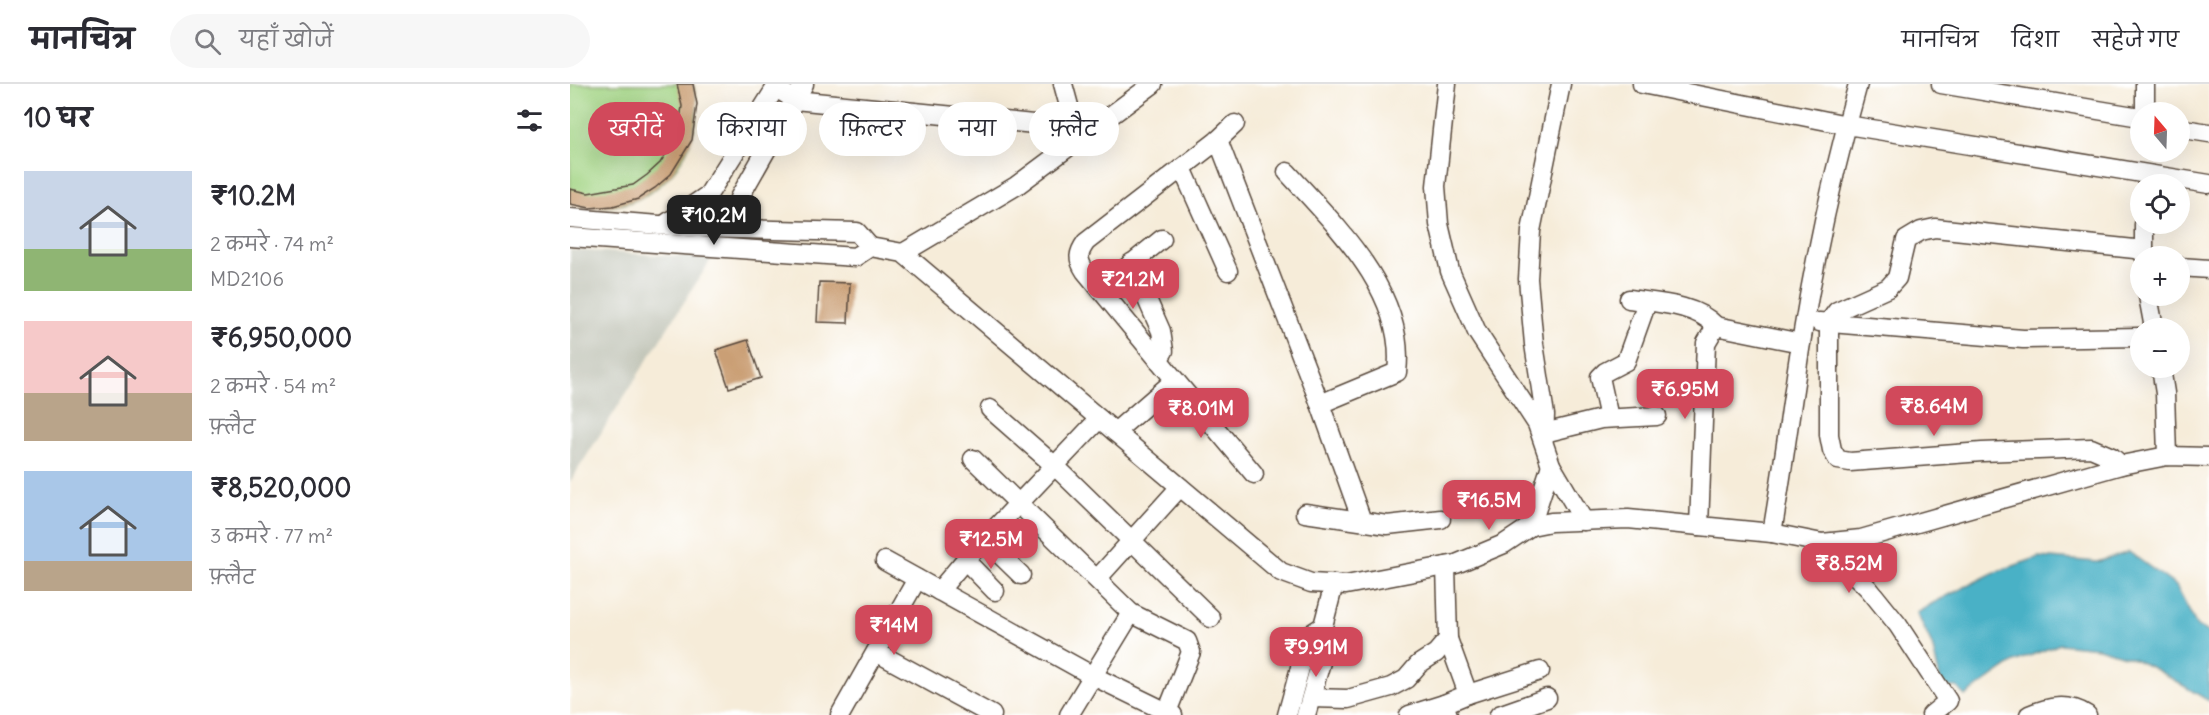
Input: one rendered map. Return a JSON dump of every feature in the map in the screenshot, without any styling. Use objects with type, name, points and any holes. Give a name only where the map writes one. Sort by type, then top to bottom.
[{"type":"street","points":[[1064,84],[1068,102]]},
{"type":"street","points":[[1119,110],[1153,84]]},
{"type":"street","points":[[1447,84],[1436,186],[1439,224],[1450,271],[1477,332],[1537,424],[1544,437],[1551,465],[1584,521]]},
{"type":"street","points":[[1544,437],[1545,415],[1534,344],[1528,279],[1531,231],[1561,84]]},
{"type":"street","points":[[1642,84],[1695,89],[1846,125],[2130,176]]},
{"type":"street","points":[[1772,533],[1805,320],[1846,125],[1858,84]]},
{"type":"street","points":[[1941,84],[2130,115]]},
{"type":"street","points":[[2145,84],[2145,102]]},
{"type":"street","points":[[664,225],[708,195],[777,86],[800,92],[1029,122]]},
{"type":"street","points":[[747,229],[739,198],[800,92]]},
{"type":"street","points":[[1235,124],[1218,140],[1086,242],[1079,251],[1078,262],[1254,474]]},
{"type":"street","points":[[2190,130],[2209,133]]},
{"type":"street","points":[[1218,140],[1320,404],[1362,521]]},
{"type":"street","points":[[903,253],[1016,186],[1057,156]]},
{"type":"street","points":[[1182,168],[1228,271]]},
{"type":"street","points":[[1287,172],[1345,237],[1366,265],[1382,291],[1399,349],[1397,372],[1320,404]]},
{"type":"street","points":[[2190,183],[2209,184]]},
{"type":"street","points":[[570,218],[664,225],[856,232],[870,247],[903,253],[1281,572],[1311,583],[1346,585],[1456,564],[1503,544],[1531,526],[1551,522],[1628,519],[1772,533],[1822,543],[1861,539],[2121,465],[2168,456],[2209,457]]},
{"type":"street","points":[[2121,465],[2112,457],[2091,448],[1982,452],[1850,462],[1838,460],[1832,450],[1829,435],[1829,322],[1837,311],[1888,288],[1897,278],[1906,240],[1920,231],[1935,228],[2130,251]]},
{"type":"street","points":[[570,237],[855,256],[870,247]]},
{"type":"street","points":[[1100,289],[1162,239]]},
{"type":"street","points":[[1131,263],[1161,331],[1164,351],[1158,360]]},
{"type":"street","points":[[2190,268],[2209,269]]},
{"type":"street","points":[[1629,299],[1700,313],[1716,327],[1801,343]]},
{"type":"street","points":[[1609,418],[1600,377],[1626,361],[1647,302]]},
{"type":"street","points":[[1805,320],[2023,339],[2130,337]]},
{"type":"street","points":[[1699,526],[1706,343],[1716,327]]},
{"type":"street","points":[[2163,378],[2168,456]]},
{"type":"street","points":[[1115,432],[1175,380]]},
{"type":"street","points":[[990,409],[1055,466],[1211,618]]},
{"type":"street","points":[[1544,437],[1609,418],[1657,416]]},
{"type":"street","points":[[939,591],[965,560],[1099,419]]},
{"type":"street","points":[[885,561],[1093,676],[1170,714],[1191,652],[1187,641],[1131,613],[973,459]]},
{"type":"street","points":[[1531,526],[1551,465]]},
{"type":"street","points":[[1097,579],[1180,487]]},
{"type":"street","points":[[1305,513],[1387,525],[1442,519]]},
{"type":"street","points":[[985,540],[1021,574]]},
{"type":"street","points":[[1822,543],[1869,589],[1898,625],[1948,701],[1931,715]]},
{"type":"street","points":[[965,560],[995,591]]},
{"type":"street","points":[[1446,566],[1448,639],[1468,694]]},
{"type":"street","points":[[840,715],[917,579]]},
{"type":"street","points":[[1334,584],[1323,626],[1327,641],[1309,706],[1348,699],[1391,687],[1406,679],[1419,664],[1436,653],[1448,639]]},
{"type":"street","points":[[1069,715],[1131,613]]},
{"type":"street","points":[[1287,715],[1309,636],[1323,626]]},
{"type":"street","points":[[876,652],[961,708],[992,715]]},
{"type":"street","points":[[1409,715],[1446,710],[1468,694],[1540,671]]},
{"type":"street","points":[[1499,715],[1547,698]]},
{"type":"street","points":[[2029,715],[2064,706],[2086,715]]},
{"type":"shaded area","points":[[570,250],[712,258],[570,482]]},
{"type":"green space","points":[[570,84],[693,84],[696,118],[693,135],[685,153],[685,102],[588,102],[588,156],[683,156],[666,179],[638,199],[613,206],[587,207],[570,204]]},
{"type":"water","points":[[2129,552],[2176,586],[2197,626],[2209,633],[2209,701],[2134,659],[2099,648],[2060,644],[2014,662],[1965,696],[1957,687],[1942,687],[1932,645],[1917,613],[1993,573],[2039,557],[2097,562]]},
{"type":"building","points":[[677,84],[693,84],[697,104],[692,140],[685,151],[685,102],[681,102]]},
{"type":"building","points":[[664,156],[682,156],[671,174],[638,199],[613,206],[590,208],[570,204],[570,189],[588,193],[633,185],[660,163]]},
{"type":"building","points":[[819,282],[850,283],[848,323],[817,322]]},
{"type":"building","points":[[748,340],[761,378],[729,388],[716,350]]}]
